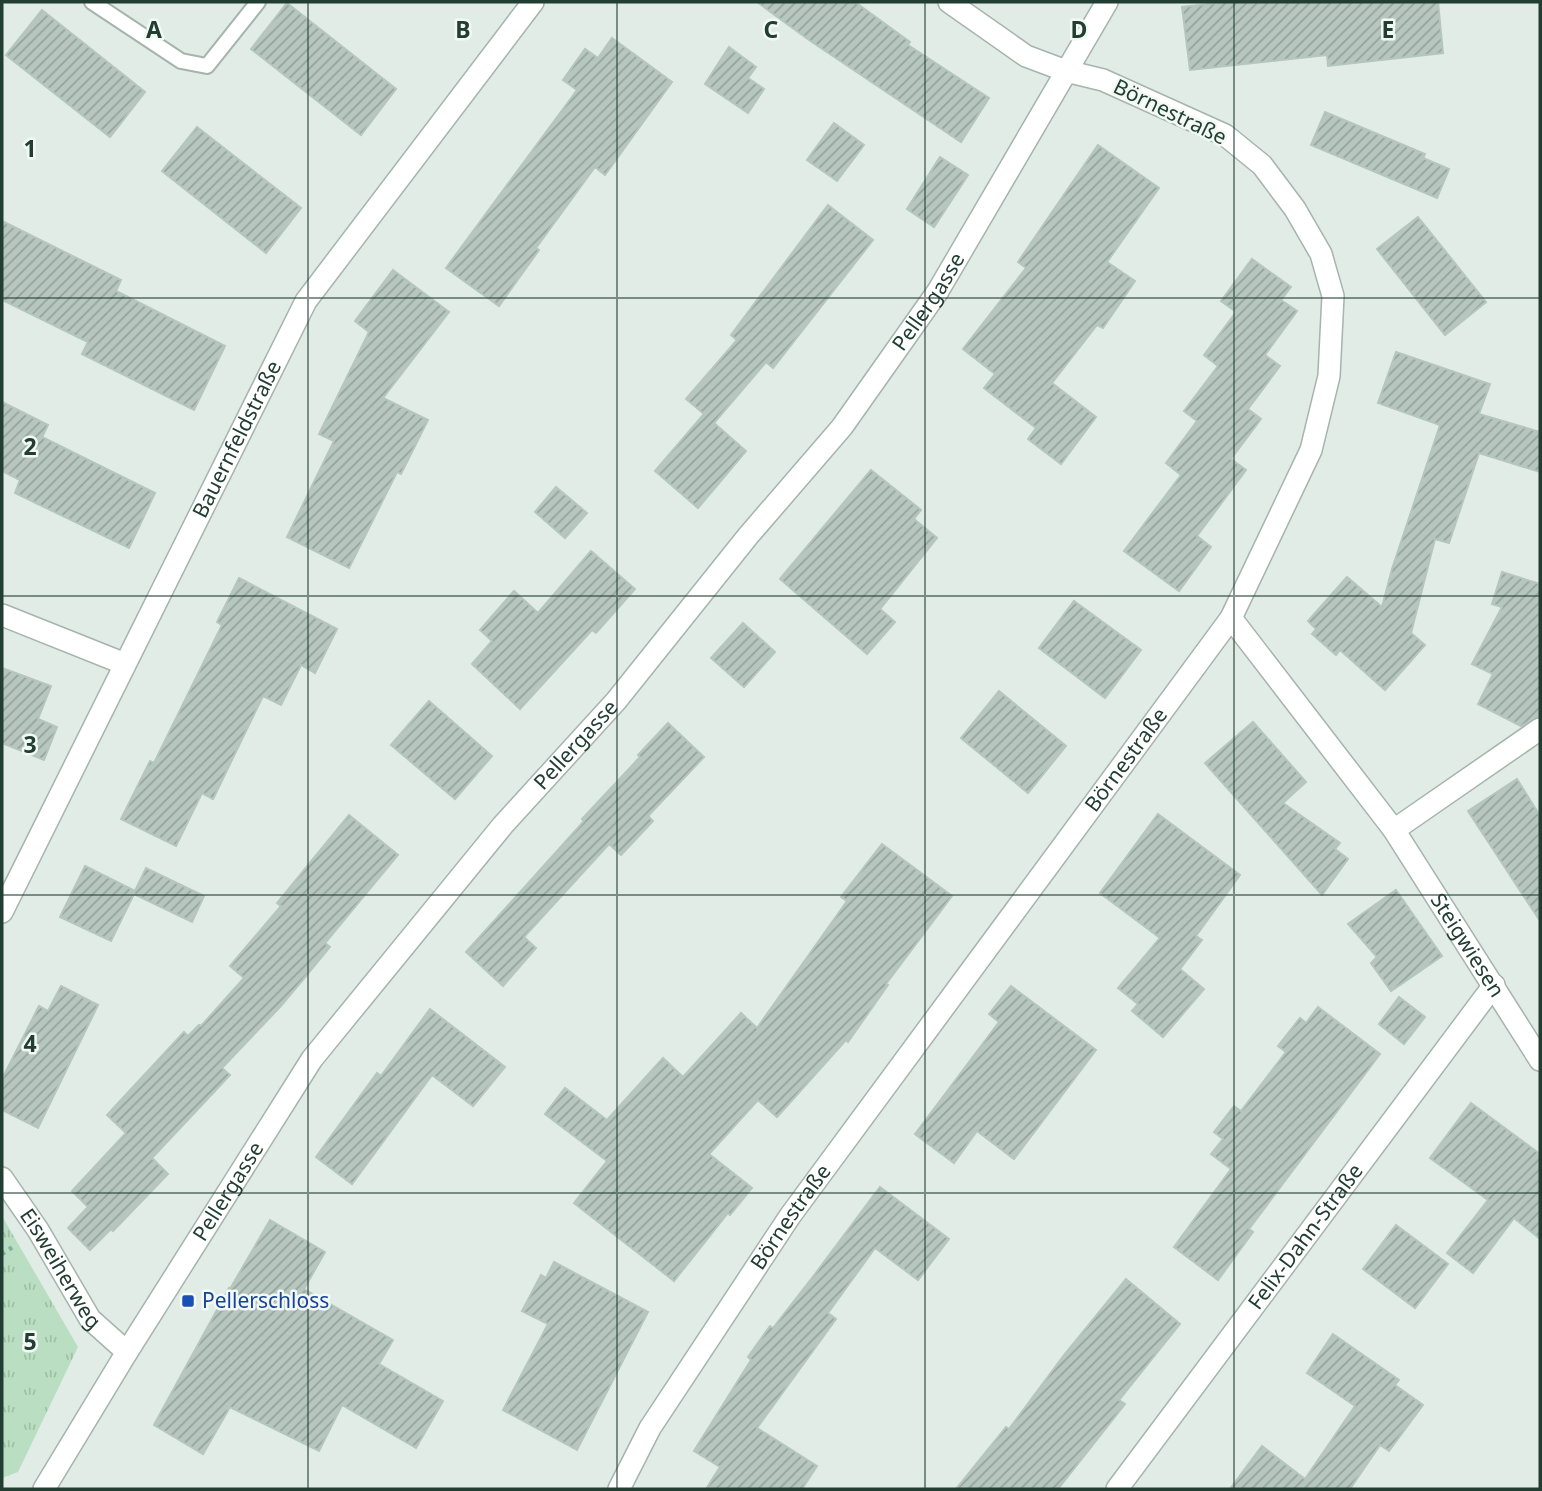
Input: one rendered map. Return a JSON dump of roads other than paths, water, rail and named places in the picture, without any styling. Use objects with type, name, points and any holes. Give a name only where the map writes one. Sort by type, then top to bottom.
[{"type":"street","name":"Bauernfeldstraße","points":[[2,912],[306,302],[533,2]]},
{"type":"street","name":"Börnestraße","points":[[619,1489],[650,1428],[790,1216],[1231,618],[1311,450],[1329,376],[1333,296],[1321,254],[1294,209],[1262,165],[1225,135],[1103,80],[1066,71],[1026,56],[949,2]]},
{"type":"street","name":"Pellergasse","points":[[44,1489],[312,1059],[503,825],[616,701],[748,536],[842,427],[938,291],[1107,2]]},
{"type":"street","points":[[2,615],[125,664]]},
{"type":"street","name":"Steigwiesen","points":[[1231,618],[1394,830],[1540,1060]]},
{"type":"street","points":[[1394,830],[1540,729]]},
{"type":"street","name":"Felix-Dahn-Straße","points":[[1117,1489],[1494,985]]},
{"type":"street","name":"Eisweiherweg","points":[[2,1178],[38,1230],[90,1319],[127,1352]]},
{"type":"lane","points":[[92,2],[181,61],[207,66],[258,2]]},
{"type":"place","name":"Pellerschloss","points":[[188,1301]]}]
